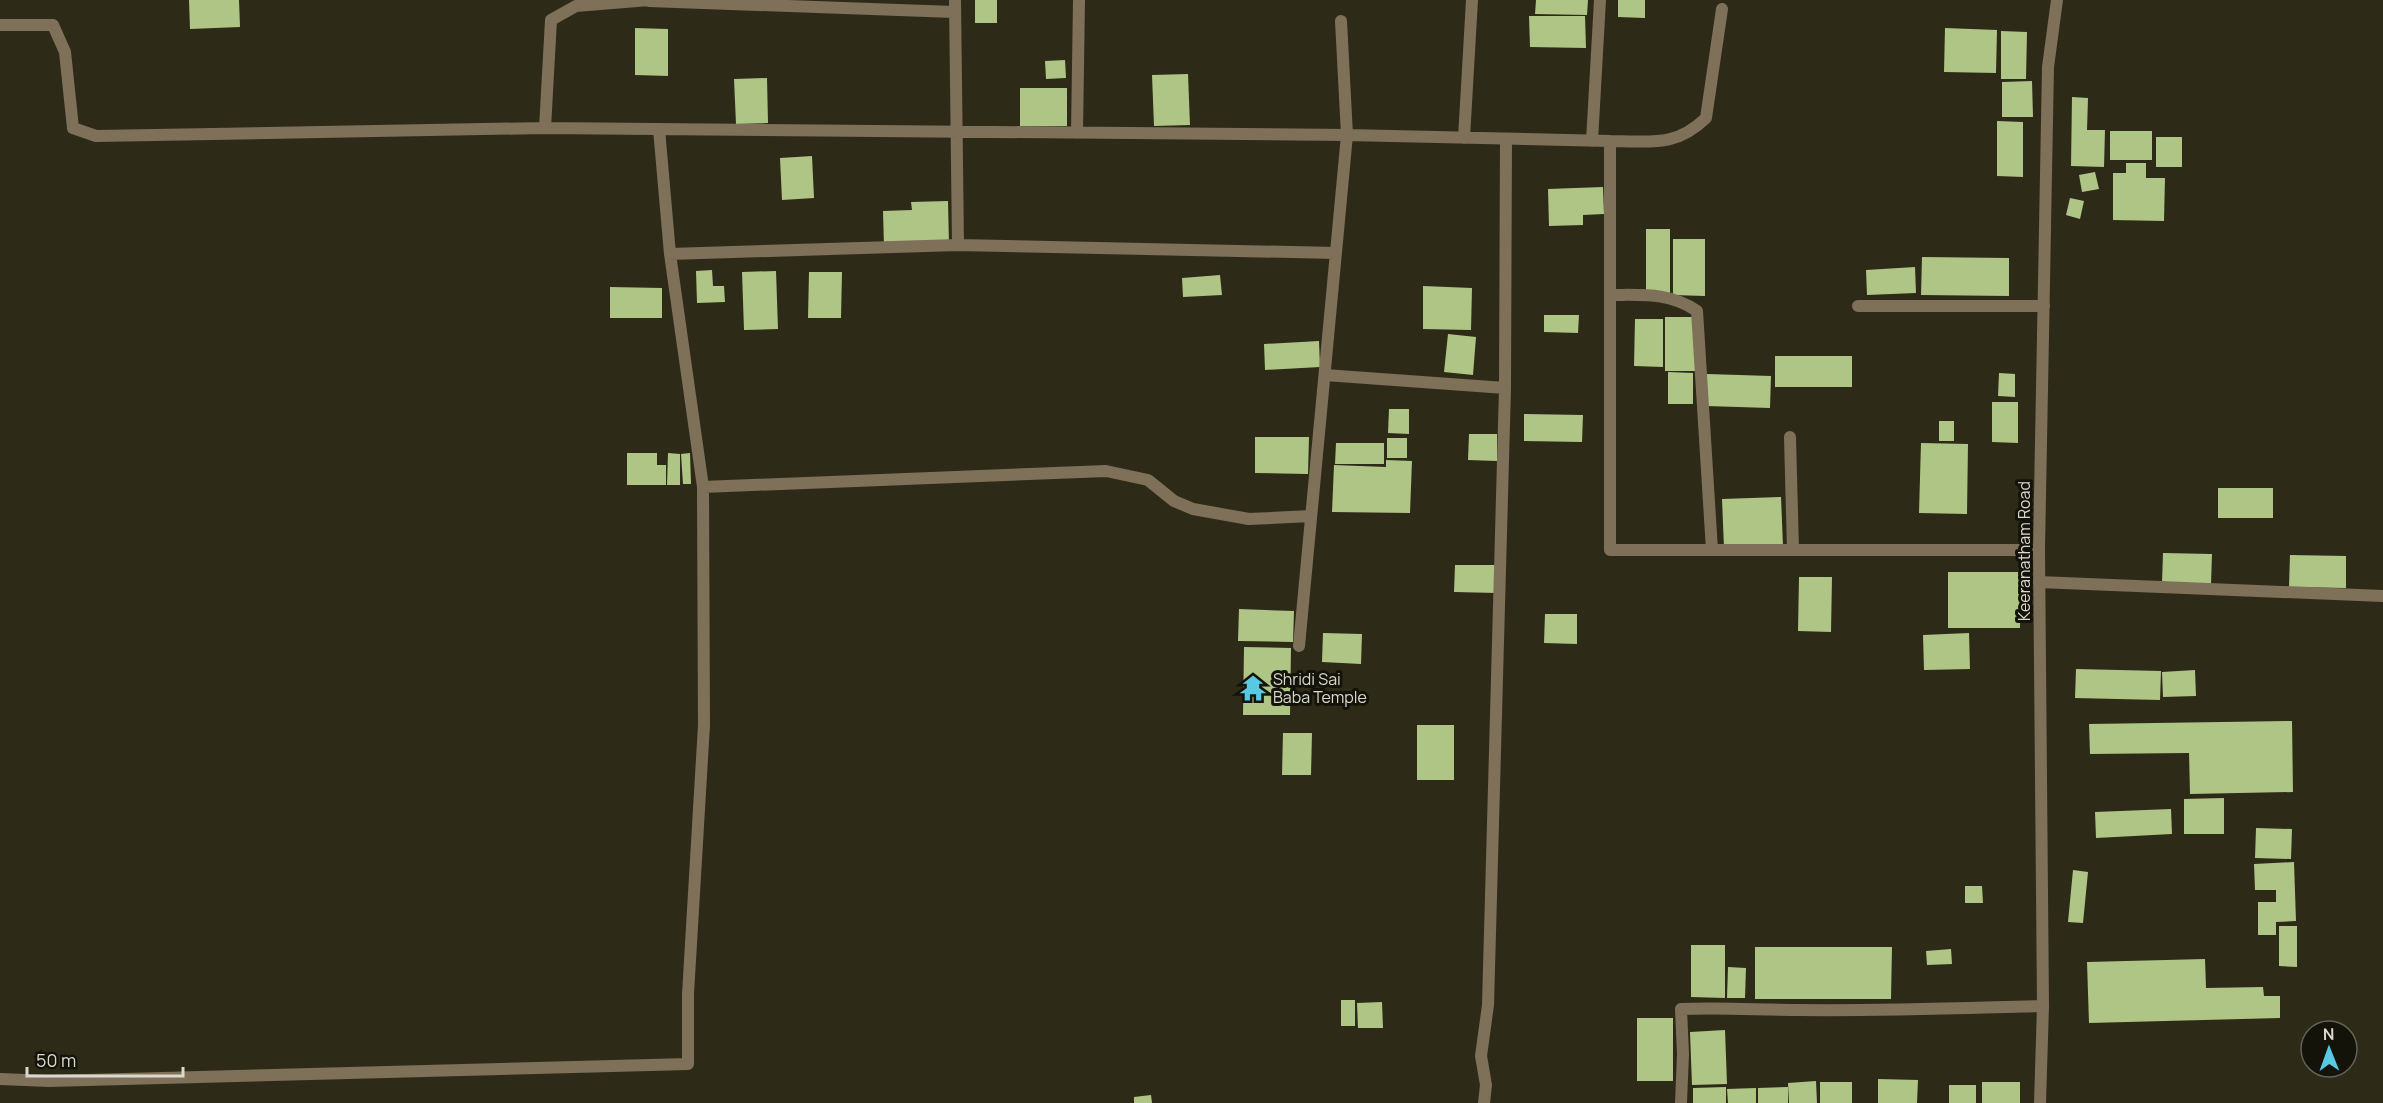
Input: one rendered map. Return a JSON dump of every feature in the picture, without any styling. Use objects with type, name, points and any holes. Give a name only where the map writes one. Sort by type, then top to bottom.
[{"type":"street","points":[[545,128],[551,20],[576,6],[649,0],[955,6],[958,246]]},
{"type":"street","points":[[1077,133],[1079,0]]},
{"type":"street","points":[[1464,138],[1472,0]]},
{"type":"street","points":[[1592,141],[1599,0]]},
{"type":"street","name":"Keeranatham Road","points":[[2040,1103],[2043,1006],[2039,550],[2048,67],[2057,0]]},
{"type":"street","points":[[0,25],[53,25],[65,52],[73,128],[96,136],[545,128],[1347,135],[1610,141],[1671,140],[1685,136],[1706,118],[1722,9]]},
{"type":"street","points":[[1299,646],[1347,135],[1341,21]]},
{"type":"street","points":[[0,1079],[49,1081],[688,1064],[688,994],[704,725],[703,487],[670,254],[659,129]]},
{"type":"street","points":[[1484,1103],[1486,1085],[1481,1056],[1488,993],[1504,388],[1506,139]]},
{"type":"street","points":[[1610,141],[1610,550],[2039,550]]},
{"type":"street","points":[[670,254],[958,246],[1336,253]]},
{"type":"street","points":[[1610,295],[1669,296],[1697,311],[1712,550]]},
{"type":"street","points":[[1858,306],[2044,306]]},
{"type":"street","points":[[1325,375],[1504,388]]},
{"type":"street","points":[[1790,437],[1793,550]]},
{"type":"street","points":[[703,487],[1106,471],[1148,480],[1174,501],[1193,509],[1249,519],[1311,516]]},
{"type":"street","points":[[2039,582],[2383,596]]},
{"type":"street","points":[[1681,1103],[1683,1054],[1681,1009],[1709,1007],[1899,1010],[2043,1006]]},
{"type":"building","points":[[189,0],[239,0],[240,27],[190,29]]},
{"type":"building","points":[[975,0],[997,0],[997,23],[975,23]]},
{"type":"building","points":[[1536,0],[1588,0],[1587,15],[1535,14]]},
{"type":"building","points":[[1618,0],[1645,0],[1645,18],[1618,17]]},
{"type":"building","points":[[1529,16],[1585,16],[1586,48],[1530,47]]},
{"type":"building","points":[[635,28],[668,29],[668,76],[635,75]]},
{"type":"building","points":[[1945,28],[1997,30],[1996,73],[1944,72]]},
{"type":"building","points":[[2001,31],[2027,32],[2026,79],[2001,79]]},
{"type":"building","points":[[1065,60],[1066,78],[1046,79],[1045,61]]},
{"type":"building","points":[[1188,74],[1190,125],[1154,126],[1152,75]]},
{"type":"building","points":[[767,78],[768,123],[736,124],[734,79]]},
{"type":"building","points":[[2032,81],[2033,117],[2002,117],[2002,82]]},
{"type":"building","points":[[1020,88],[1067,88],[1067,126],[1020,126]]},
{"type":"building","points":[[2072,97],[2088,98],[2087,130],[2105,130],[2104,167],[2071,166]]},
{"type":"building","points":[[1997,121],[2023,122],[2023,177],[1997,176]]},
{"type":"building","points":[[2110,131],[2152,131],[2152,160],[2110,160]]},
{"type":"building","points":[[2156,137],[2182,137],[2182,167],[2156,167]]},
{"type":"building","points":[[812,156],[814,198],[782,200],[780,158]]},
{"type":"building","points":[[2126,163],[2146,163],[2146,178],[2165,178],[2164,221],[2113,220],[2113,173],[2126,173]]},
{"type":"building","points":[[2095,172],[2099,189],[2082,192],[2079,175]]},
{"type":"building","points":[[1603,187],[1604,214],[1583,215],[1583,225],[1549,226],[1548,189]]},
{"type":"building","points":[[2070,198],[2084,201],[2080,219],[2066,215]]},
{"type":"building","points":[[948,201],[949,245],[884,247],[883,211],[912,210],[911,202]]},
{"type":"building","points":[[1646,229],[1670,229],[1670,293],[1646,293]]},
{"type":"building","points":[[1673,239],[1705,239],[1705,296],[1673,295]]},
{"type":"building","points":[[1922,257],[2009,258],[2009,296],[1921,295]]},
{"type":"building","points":[[1915,267],[1916,293],[1867,295],[1866,270]]},
{"type":"building","points":[[712,270],[713,286],[724,286],[725,302],[697,303],[696,271]]},
{"type":"building","points":[[776,271],[778,329],[744,330],[742,272]]},
{"type":"building","points":[[809,272],[842,272],[841,318],[808,318]]},
{"type":"building","points":[[1220,275],[1222,295],[1183,297],[1182,278]]},
{"type":"building","points":[[1423,286],[1472,288],[1471,330],[1423,329]]},
{"type":"building","points":[[610,287],[662,288],[662,318],[610,318]]},
{"type":"building","points":[[1544,315],[1579,315],[1578,333],[1544,332]]},
{"type":"building","points":[[1665,317],[1695,317],[1695,371],[1665,371]]},
{"type":"building","points":[[1635,319],[1663,319],[1663,367],[1634,366]]},
{"type":"building","points":[[1448,334],[1476,337],[1473,375],[1444,372]]},
{"type":"building","points":[[1319,341],[1320,367],[1265,370],[1264,344]]},
{"type":"building","points":[[1775,356],[1852,356],[1852,387],[1775,387]]},
{"type":"building","points":[[1668,372],[1693,373],[1693,404],[1668,404]]},
{"type":"building","points":[[1999,373],[2015,374],[2015,397],[1998,396]]},
{"type":"building","points":[[1707,374],[1771,376],[1770,408],[1706,406]]},
{"type":"building","points":[[1992,402],[2018,402],[2018,443],[1992,442]]},
{"type":"building","points":[[1389,409],[1409,409],[1409,434],[1388,433]]},
{"type":"building","points":[[1524,414],[1583,415],[1582,442],[1524,441]]},
{"type":"building","points":[[1939,421],[1954,421],[1954,441],[1939,441]]},
{"type":"building","points":[[1469,434],[1497,434],[1497,461],[1468,460]]},
{"type":"building","points":[[1255,437],[1309,437],[1308,474],[1255,473]]},
{"type":"building","points":[[1387,438],[1407,438],[1407,458],[1387,458]]},
{"type":"building","points":[[1336,443],[1384,443],[1384,464],[1335,464]]},
{"type":"building","points":[[1921,443],[1968,444],[1967,514],[1919,513]]},
{"type":"building","points":[[627,453],[657,453],[657,465],[666,465],[666,485],[627,485]]},
{"type":"building","points":[[668,453],[680,454],[680,485],[667,485]]},
{"type":"building","points":[[690,453],[691,484],[683,484],[681,454]]},
{"type":"building","points":[[1386,460],[1412,461],[1410,513],[1332,512],[1334,465],[1386,467]]},
{"type":"building","points":[[2218,488],[2273,488],[2273,518],[2218,518]]},
{"type":"building","points":[[1781,497],[1783,546],[1724,548],[1722,499]]},
{"type":"building","points":[[2163,553],[2212,554],[2211,584],[2162,583]]},
{"type":"building","points":[[2290,555],[2346,556],[2346,588],[2289,587]]},
{"type":"building","points":[[1455,565],[1497,565],[1497,593],[1454,592]]},
{"type":"building","points":[[1948,572],[2020,572],[2020,628],[1948,628]]},
{"type":"building","points":[[1799,577],[1832,577],[1831,632],[1798,631]]},
{"type":"building","points":[[1239,609],[1294,611],[1293,642],[1238,641]]},
{"type":"building","points":[[1545,614],[1577,614],[1577,644],[1544,643]]},
{"type":"building","points":[[1323,633],[1362,634],[1361,664],[1322,662]]},
{"type":"building","points":[[1969,633],[1970,669],[1924,670],[1923,635]]},
{"type":"building","points":[[1244,647],[1291,648],[1290,715],[1243,715]]},
{"type":"building","points":[[2076,669],[2161,671],[2160,700],[2075,698]]},
{"type":"building","points":[[2195,670],[2196,696],[2163,697],[2162,672]]},
{"type":"building","points":[[2292,721],[2293,792],[2190,794],[2189,753],[2090,754],[2089,724]]},
{"type":"building","points":[[1417,725],[1454,725],[1454,780],[1417,780]]},
{"type":"building","points":[[1283,733],[1312,733],[1311,775],[1282,775]]},
{"type":"building","points":[[2224,798],[2224,834],[2184,834],[2184,799]]},
{"type":"building","points":[[2171,809],[2172,834],[2096,838],[2095,812]]},
{"type":"building","points":[[2256,828],[2292,829],[2291,859],[2255,858]]},
{"type":"building","points":[[2294,862],[2296,921],[2276,922],[2276,935],[2258,935],[2258,902],[2276,902],[2276,890],[2255,890],[2254,864]]},
{"type":"building","points":[[2073,870],[2088,872],[2083,923],[2068,922]]},
{"type":"building","points":[[1965,886],[1982,886],[1983,903],[1965,903]]},
{"type":"building","points":[[2279,926],[2297,926],[2297,967],[2279,966]]},
{"type":"building","points":[[1691,945],[1725,945],[1725,998],[1691,997]]},
{"type":"building","points":[[1755,947],[1892,947],[1891,999],[1755,999]]},
{"type":"building","points":[[1951,949],[1952,964],[1927,965],[1926,951]]},
{"type":"building","points":[[2205,959],[2206,988],[2263,987],[2264,996],[2280,996],[2280,1018],[2089,1023],[2087,962]]},
{"type":"building","points":[[1728,967],[1746,968],[1745,998],[1727,998]]},
{"type":"building","points":[[1341,1000],[1355,1000],[1355,1026],[1341,1026]]},
{"type":"building","points":[[1382,1002],[1383,1028],[1358,1028],[1357,1003]]},
{"type":"building","points":[[1637,1018],[1673,1018],[1673,1081],[1637,1081]]},
{"type":"building","points":[[1725,1030],[1727,1084],[1692,1085],[1690,1032]]},
{"type":"building","points":[[1878,1079],[1918,1080],[1917,1103],[1878,1103]]},
{"type":"building","points":[[1816,1081],[1817,1103],[1789,1103],[1788,1083]]},
{"type":"building","points":[[1820,1082],[1852,1082],[1852,1103],[1820,1103]]},
{"type":"building","points":[[1982,1082],[2020,1082],[2020,1103],[1982,1103]]},
{"type":"building","points":[[1949,1085],[1976,1085],[1976,1103],[1949,1103]]},
{"type":"building","points":[[1726,1087],[1726,1103],[1693,1103],[1693,1088]]},
{"type":"building","points":[[1788,1087],[1788,1103],[1758,1103],[1758,1088]]},
{"type":"building","points":[[1756,1088],[1756,1103],[1728,1103],[1727,1089]]},
{"type":"building","points":[[1151,1095],[1152,1103],[1134,1103],[1134,1097]]},
{"type":"place","name":"Shridi Sai Baba Temple","points":[[1253,688]]}]
